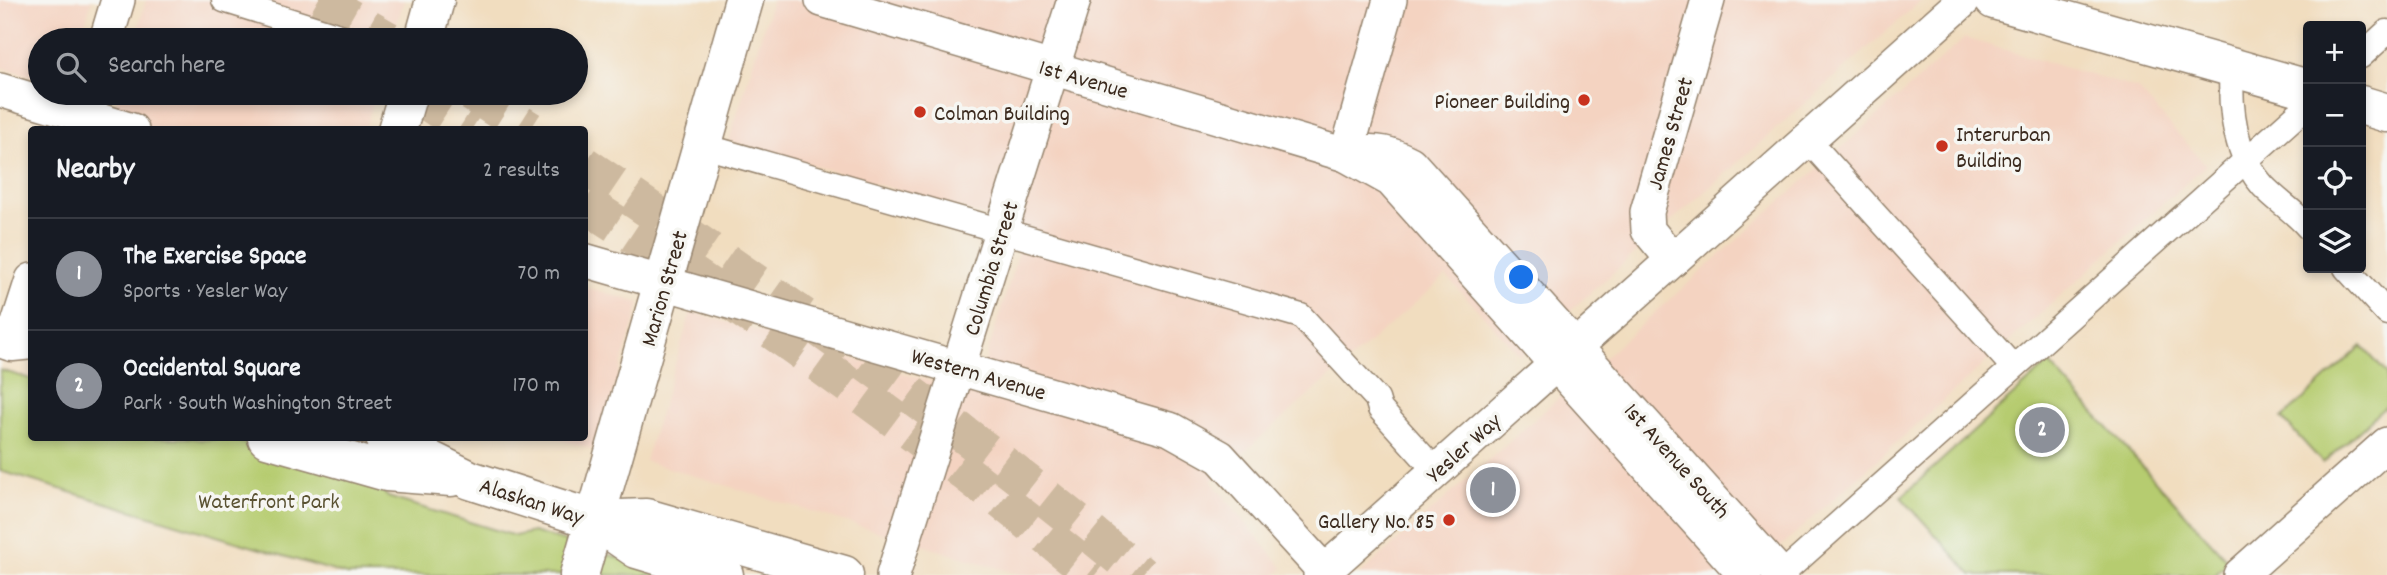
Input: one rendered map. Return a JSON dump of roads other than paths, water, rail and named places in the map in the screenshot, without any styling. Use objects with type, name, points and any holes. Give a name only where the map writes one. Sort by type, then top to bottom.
[{"type":"main road","points":[[110,28],[118,0]]},
{"type":"main road","points":[[427,28],[435,0]]},
{"type":"main road","name":"Marion Street","points":[[579,575],[744,0]]},
{"type":"main road","name":"1st Avenue","points":[[822,0],[1346,155],[1391,180],[1566,354]]},
{"type":"main road","name":"Columbia Street","points":[[893,575],[1074,0]]},
{"type":"main road","points":[[1346,155],[1390,0]]},
{"type":"main road","name":"James Street","points":[[1673,260],[1647,230],[1647,212],[1708,0]]},
{"type":"main road","name":"Yesler Way","points":[[1322,573],[1964,0]]},
{"type":"main road","points":[[1994,0],[2303,87]]},
{"type":"main road","points":[[0,90],[28,98]]},
{"type":"main road","points":[[55,105],[121,126]]},
{"type":"main road","points":[[398,126],[404,105]]},
{"type":"main road","points":[[2366,107],[2387,113]]},
{"type":"main road","name":"Western Avenue","points":[[588,261],[1170,429],[1220,457],[1322,573]]},
{"type":"main road","points":[[19,345],[28,300]]},
{"type":"main road","name":"1st Avenue South","points":[[1566,354],[1745,575]]},
{"type":"main road","name":"1st Avenue South","points":[[1566,354],[1781,575]]},
{"type":"main road","name":"Alaskan Way","points":[[391,441],[470,480],[595,520],[638,549],[724,575]]},
{"type":"main road","name":"Alaskan Way","points":[[307,443],[387,472],[470,480]]},
{"type":"main road","points":[[2240,575],[2387,444]]},
{"type":"main road","name":"Alaskan Way","points":[[595,520],[646,518],[844,575]]},
{"type":"street","points":[[224,0],[314,28]]},
{"type":"street","points":[[2366,51],[2387,32]]},
{"type":"street","points":[[2232,66],[2230,103],[2246,160],[2266,189],[2303,222]]},
{"type":"street","points":[[1781,575],[2303,109]]},
{"type":"street","points":[[1808,140],[2013,367]]},
{"type":"street","points":[[704,146],[1301,316],[1377,399],[1380,409],[1426,460],[1440,468]]},
{"type":"street","points":[[2351,273],[2387,313]]},
{"type":"tunnel","points":[[318,0],[367,28]]},
{"type":"tunnel","points":[[432,105],[465,126]]},
{"type":"tunnel","points":[[491,105],[524,126]]},
{"type":"tunnel","points":[[588,168],[868,363],[1006,467],[1141,575]]},
{"type":"tunnel","points":[[588,206],[845,382],[1095,575]]},
{"type":"place","name":"Pioneer Building","points":[[1584,100]]},
{"type":"place","name":"Colman Building","points":[[920,112]]},
{"type":"place","name":"Interurban Building","points":[[1942,146]]},
{"type":"place","name":"Occidental Square","points":[[2042,430]]},
{"type":"place","name":"The Exercise Space","points":[[1493,490]]},
{"type":"place","name":"Gallery No. 85","points":[[1449,520]]},
{"type":"park label","name":"Waterfront Park","points":[[269,500]]}]
